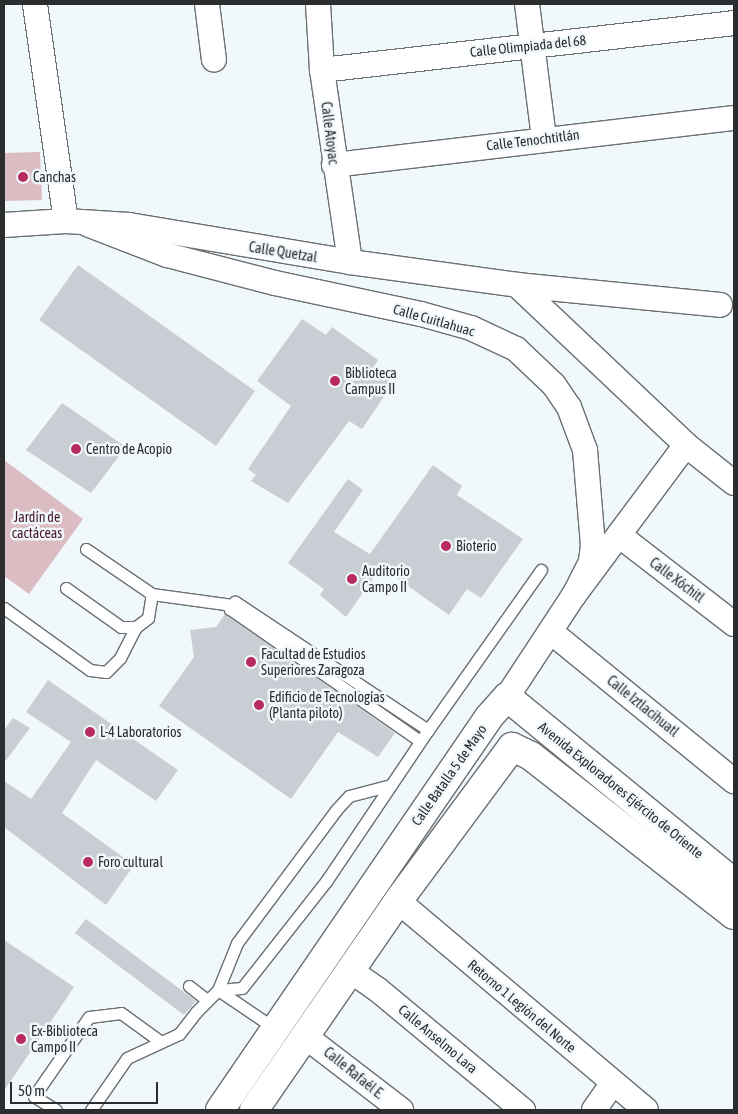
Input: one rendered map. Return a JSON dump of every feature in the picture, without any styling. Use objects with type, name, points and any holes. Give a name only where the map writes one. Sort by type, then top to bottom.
[{"type":"street","points":[[35,4],[76,223]]},
{"type":"street","points":[[207,4],[214,60]]},
{"type":"street","name":"Calle Atoyac","points":[[318,4],[322,70],[334,165],[350,262]]},
{"type":"street","points":[[527,4],[544,139]]},
{"type":"street","name":"Calle Olimpiada del 68","points":[[322,70],[734,23]]},
{"type":"street","name":"Calle Tenochtitlán","points":[[334,165],[732,118]]},
{"type":"street","name":"Calle Quetzal","points":[[4,225],[76,223],[129,225],[350,262],[518,285],[720,305]]},
{"type":"street","name":"Calle Cuitlahuac","points":[[76,223],[166,255],[421,314],[471,328],[516,349],[554,385],[569,407],[585,450],[593,546],[591,562],[574,595]]},
{"type":"street","points":[[518,285],[686,445],[734,483]]},
{"type":"street","name":"Calle Batalla 5 de Mayo","points":[[220,1110],[280,1026],[389,862],[489,717],[507,697],[574,595],[620,536],[686,445]]},
{"type":"street","name":"Calle Xóchitl","points":[[620,536],[734,624]]},
{"type":"street","name":"Calle Iztlacihuatl","points":[[551,632],[734,781]]},
{"type":"street","name":"Avenida Exploradores Ejército de Oriente","points":[[507,697],[734,883]]},
{"type":"street","name":"Avenida Exploradores Ejército de Oriente","points":[[398,901],[508,749],[521,749],[734,915]]},
{"type":"street","points":[[254,1110],[398,901]]},
{"type":"street","name":"Retorno 1 Legión del Norte","points":[[398,901],[646,1110]]},
{"type":"street","name":"Calle Anselmo Lara","points":[[351,971],[377,989],[523,1110]]},
{"type":"street","points":[[280,1026],[306,1037]]},
{"type":"street","name":"Calle Rafaél E.","points":[[306,1037],[401,1110]]},
{"type":"street","points":[[594,1110],[613,1083]]},
{"type":"lane","points":[[86,549],[152,594],[232,605],[235,602],[428,730]]},
{"type":"lane","points":[[218,990],[242,988],[327,880],[420,741],[541,570]]},
{"type":"lane","points":[[66,588],[107,620],[121,627],[136,627]]},
{"type":"lane","points":[[4,608],[90,670],[106,672],[120,658],[136,627],[148,618],[152,594]]},
{"type":"lane","points":[[232,605],[230,609],[420,741]]},
{"type":"lane","points":[[91,1110],[127,1058],[179,1034],[218,990],[237,943],[336,810],[349,796],[391,785]]},
{"type":"lane","points":[[189,986],[208,1000]]},
{"type":"lane","points":[[218,990],[280,1026]]},
{"type":"lane","points":[[56,1110],[34,1096],[89,1017],[121,1013],[161,1042]]},
{"type":"green space","name":"Canchas","points":[[40,152],[42,200],[4,201],[4,153]]},
{"type":"green space","name":"Jardín de cactáceas","points":[[4,460],[83,519],[29,594],[4,576]]},
{"type":"building","points":[[78,265],[255,391],[216,446],[39,320]]},
{"type":"building","name":"Biblioteca Campus II","points":[[302,319],[326,335],[332,327],[378,360],[373,368],[393,383],[362,429],[349,421],[288,503],[251,481],[256,475],[248,469],[291,406],[257,381]]},
{"type":"building","name":"Centro de Acopio","points":[[62,403],[126,447],[91,493],[26,450]]},
{"type":"building","name":"Bioterio","points":[[433,465],[462,486],[457,495],[523,539],[481,598],[467,589],[449,615],[381,567],[346,617],[320,595],[324,589],[288,563],[348,479],[363,490],[334,532],[370,554]]},
{"type":"building","name":"Edificio de Tecnologías (Planta piloto)","points":[[225,614],[395,733],[378,757],[338,732],[291,799],[159,706],[194,657],[190,630],[216,627]]},
{"type":"building","points":[[48,680],[178,770],[156,801],[96,760],[62,813],[134,865],[106,905],[4,827],[4,781],[31,799],[71,742],[26,712]]},
{"type":"building","points":[[13,718],[30,728],[4,763],[4,730]]},
{"type":"building","points":[[86,919],[196,1001],[184,1015],[75,933]]},
{"type":"building","name":"Ex-Biblioteca Campo II","points":[[4,940],[74,987],[4,1091]]},
{"type":"place","name":"Canchas","points":[[23,177]]},
{"type":"place","name":"Biblioteca Campus II","points":[[335,381]]},
{"type":"place","name":"Centro de Acopio","points":[[76,449]]},
{"type":"place","name":"Bioterio","points":[[446,546]]},
{"type":"place","name":"Auditorio Campo II","points":[[352,579]]},
{"type":"place","name":"Facultad de Estudios Superiores Zaragoza","points":[[251,662]]},
{"type":"place","name":"Edificio de Tecnologías (Planta piloto)","points":[[259,705]]},
{"type":"place","name":"L-4 Laboratorios","points":[[90,732]]},
{"type":"place","name":"Foro cultural","points":[[88,862]]},
{"type":"place","name":"Ex-Biblioteca Campo II","points":[[21,1039]]}]
